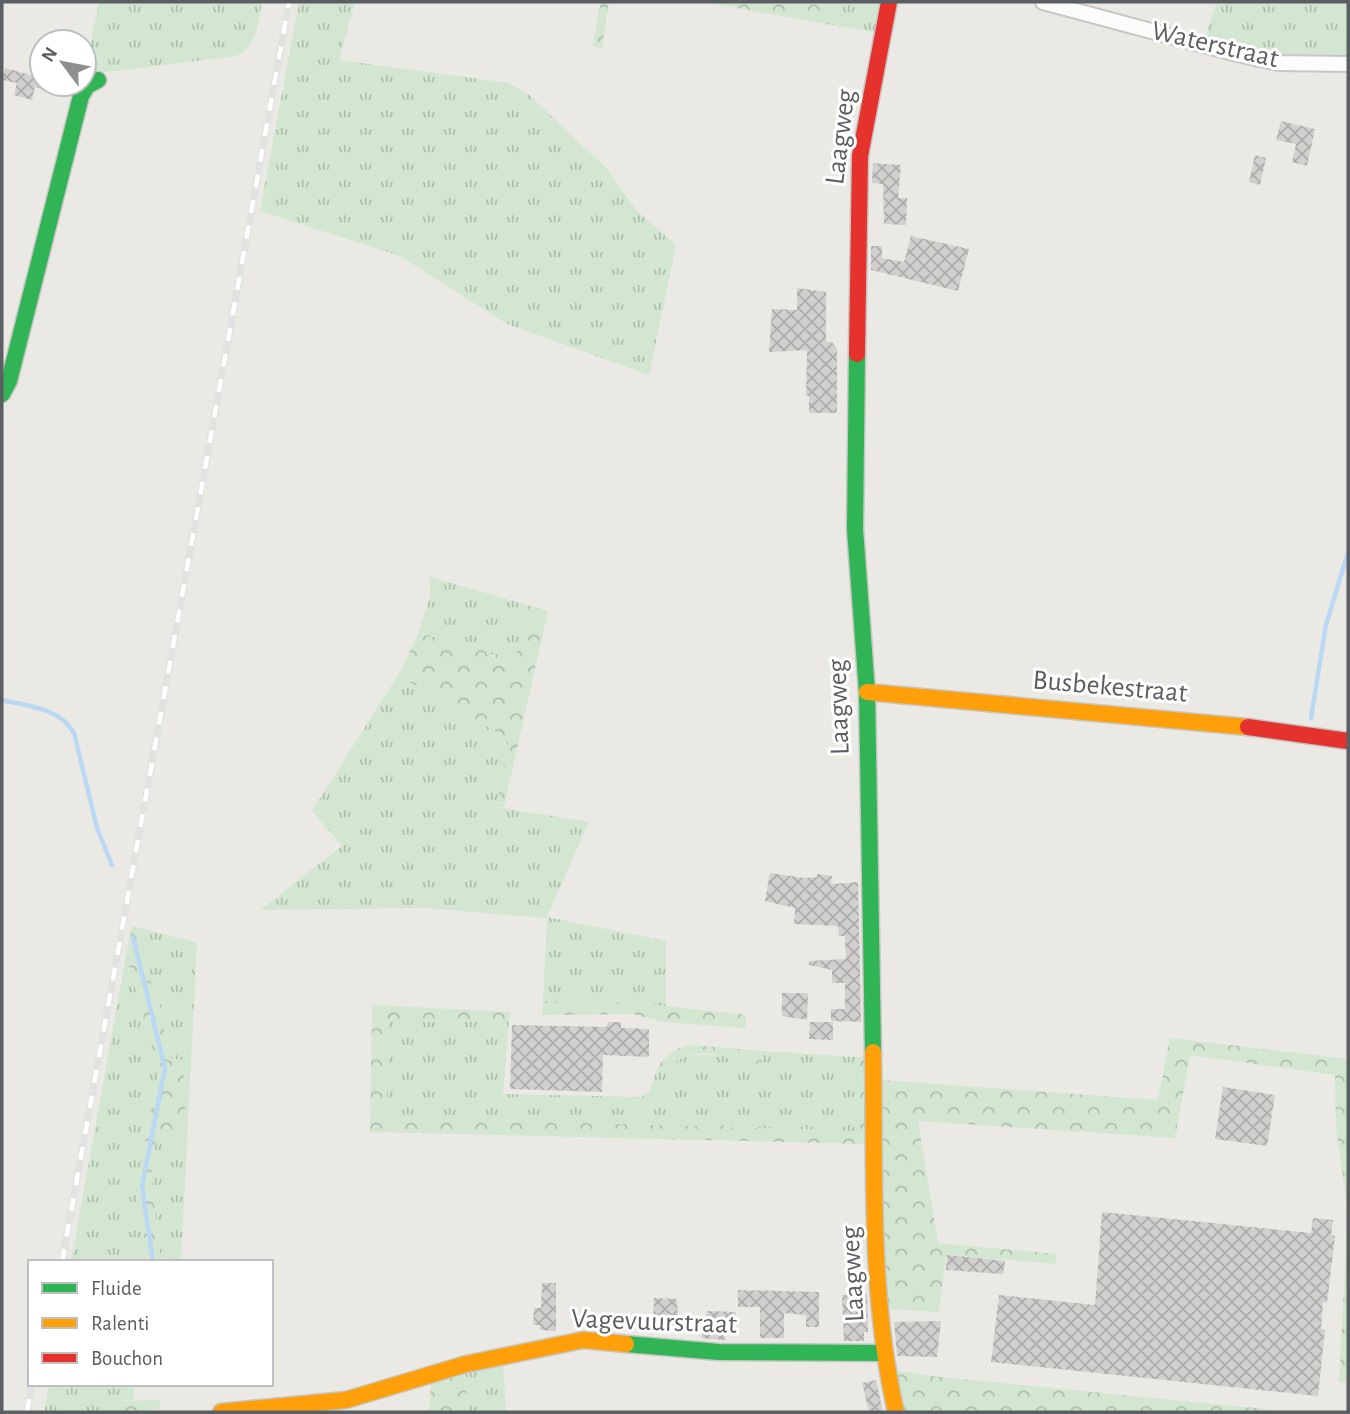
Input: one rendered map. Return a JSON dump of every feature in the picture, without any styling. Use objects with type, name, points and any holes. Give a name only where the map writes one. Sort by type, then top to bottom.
[{"type":"street","name":"Laagweg","points":[[889,2],[860,156],[855,529],[867,692],[877,1259],[883,1353],[897,1412]]},
{"type":"street","name":"Waterstraat","points":[[1044,2],[1279,63],[1348,64]]},
{"type":"street","points":[[2,394],[9,381],[81,96],[87,86],[99,80]]},
{"type":"street","name":"Busbekestraat","points":[[867,692],[1230,724],[1348,741]]},
{"type":"street","name":"Vagevuurstraat","points":[[220,1412],[347,1406],[466,1364],[583,1340],[719,1352],[883,1353]]},
{"type":"green space","points":[[99,2],[262,2],[253,40],[236,56],[98,73],[98,28],[94,28]]},
{"type":"green space","points":[[299,2],[355,2],[339,60],[509,83],[529,95],[607,169],[637,211],[676,245],[649,375],[507,324],[400,256],[260,211]]},
{"type":"green space","points":[[601,2],[609,2],[602,48],[592,46]]},
{"type":"green space","points":[[704,2],[823,2],[820,23]]},
{"type":"green space","points":[[823,2],[884,2],[877,33],[820,23]]},
{"type":"green space","points":[[1217,2],[1348,2],[1348,58],[1284,57],[1204,40]]},
{"type":"green space","points":[[430,577],[527,605],[523,637],[509,671],[493,655],[418,634],[430,597]]},
{"type":"green space","points":[[527,605],[548,611],[504,807],[496,807],[509,739],[398,675],[418,634],[480,647],[509,670],[523,637]]},
{"type":"green space","points":[[398,675],[509,739],[496,807],[589,822],[547,917],[666,941],[666,1006],[543,1001],[547,918],[425,908],[260,910],[342,846],[312,811]]},
{"type":"green space","points":[[132,925],[162,1014],[168,1058],[183,1060],[187,1134],[156,1139],[151,1176],[161,1260],[148,1260],[136,1187],[159,1071],[126,956]]},
{"type":"green space","points":[[132,926],[197,943],[181,1260],[161,1260],[151,1176],[156,1139],[183,1060],[168,1058],[162,1014]]},
{"type":"green space","points":[[126,956],[159,1071],[136,1187],[148,1260],[71,1260]]},
{"type":"green space","points":[[543,1001],[666,1006],[746,1015],[745,1028],[664,1022],[633,1014],[542,1015]]},
{"type":"green space","points":[[372,1005],[511,1012],[509,1021],[389,1022],[386,1117],[855,1131],[855,1057],[867,1057],[869,1144],[370,1132]]},
{"type":"green space","points":[[509,1021],[503,1094],[641,1097],[650,1091],[657,1069],[665,1072],[683,1057],[695,1055],[708,1054],[761,1061],[763,1051],[855,1057],[855,1131],[386,1117],[388,1022]]},
{"type":"green space","points":[[1170,1038],[1347,1059],[1348,1212],[1336,1128],[1335,1075],[1190,1055],[1175,1138],[918,1121],[938,1243],[1057,1254],[1055,1264],[946,1255],[939,1312],[886,1309],[881,1080],[1158,1100]]},
{"type":"green space","points":[[691,1045],[763,1051],[761,1060],[748,1070],[721,1056],[703,1053],[677,1061],[666,1073],[657,1069],[671,1052]]},
{"type":"green space","points":[[1348,1212],[1348,1383],[1339,1383]]},
{"type":"green space","points":[[503,1362],[506,1412],[469,1412],[464,1372]]},
{"type":"green space","points":[[892,1370],[931,1376],[1294,1412],[902,1412]]},
{"type":"green space","points":[[464,1372],[469,1412],[429,1412],[431,1383]]},
{"type":"green space","points":[[49,1386],[134,1386],[134,1399],[119,1401],[119,1412],[44,1412]]},
{"type":"green space","points":[[160,1400],[160,1409],[119,1412],[119,1401]]},
{"type":"building","points":[[5,68],[28,74],[28,98],[32,100],[14,95],[17,83],[2,80]]},
{"type":"building","points":[[1281,121],[1315,129],[1307,166],[1292,162],[1296,144],[1276,140]]},
{"type":"building","points":[[1255,155],[1266,158],[1260,185],[1249,182]]},
{"type":"building","points":[[873,163],[901,165],[898,198],[907,198],[906,225],[884,224],[883,184],[872,183]]},
{"type":"building","points":[[911,236],[969,249],[958,291],[871,270],[871,246],[882,246],[882,258],[904,262]]},
{"type":"building","points":[[797,288],[826,292],[826,342],[832,342],[837,349],[837,413],[809,413],[809,396],[806,396],[807,350],[769,352],[772,309],[797,310]]},
{"type":"building","points":[[770,873],[805,878],[817,877],[817,874],[832,876],[831,884],[858,882],[861,1022],[831,1021],[831,1009],[845,1009],[845,983],[832,983],[832,970],[809,965],[809,961],[846,959],[845,936],[839,936],[838,926],[794,924],[795,908],[765,901]]},
{"type":"building","points":[[782,993],[808,993],[807,1020],[782,1016]]},
{"type":"building","points":[[608,1022],[621,1022],[621,1028],[649,1029],[649,1057],[603,1055],[602,1092],[510,1089],[512,1025],[607,1027]]},
{"type":"building","points":[[810,1022],[833,1022],[833,1040],[809,1039]]},
{"type":"building","points":[[1223,1087],[1275,1095],[1267,1146],[1215,1139]]},
{"type":"building","points":[[1102,1212],[1311,1233],[1313,1218],[1333,1220],[1331,1235],[1335,1236],[1327,1303],[1323,1302],[1321,1329],[1325,1329],[1318,1396],[991,1362],[999,1295],[1095,1305]]},
{"type":"building","points":[[947,1255],[1005,1261],[1003,1274],[946,1270]]},
{"type":"building","points":[[542,1283],[556,1283],[556,1331],[540,1330],[540,1325],[533,1325],[534,1308],[541,1308]]},
{"type":"building","points":[[738,1290],[819,1292],[819,1327],[806,1327],[806,1315],[784,1313],[784,1338],[760,1338],[760,1307],[738,1307]]},
{"type":"building","points":[[867,1294],[868,1332],[864,1332],[864,1341],[844,1341],[842,1295]]},
{"type":"building","points":[[654,1298],[677,1299],[678,1325],[653,1324]]},
{"type":"building","points":[[707,1311],[736,1312],[736,1325],[727,1325],[725,1340],[701,1338]]},
{"type":"building","points":[[941,1321],[937,1357],[897,1356],[894,1322]]},
{"type":"building","points":[[876,1380],[883,1412],[869,1412],[862,1383]]},
{"type":"waterway","points":[[1311,718],[1326,625],[1348,552]]},
{"type":"waterway","points":[[2,700],[52,713],[74,733],[97,828],[112,865]]},
{"type":"waterway","points":[[133,937],[165,1068],[142,1186],[153,1260]]},
{"type":"railway","points":[[62,1260],[289,2]]},
{"type":"railway","points":[[27,1412],[32,1386]]},
{"type":"traffic: fast","points":[[2,394],[9,381],[80,98]]},
{"type":"traffic: fast","points":[[857,354],[855,529],[867,692],[873,1052]]},
{"type":"traffic: fast","points":[[626,1344],[719,1352],[883,1353]]},
{"type":"traffic: slow","points":[[867,692],[1248,727]]},
{"type":"traffic: slow","points":[[873,1052],[877,1278],[887,1368],[896,1412]]},
{"type":"traffic: slow","points":[[221,1412],[346,1400],[466,1364],[583,1340],[626,1344]]},
{"type":"traffic: jam","points":[[857,354],[860,156],[889,2]]},
{"type":"traffic: jam","points":[[1248,727],[1348,741]]}]
